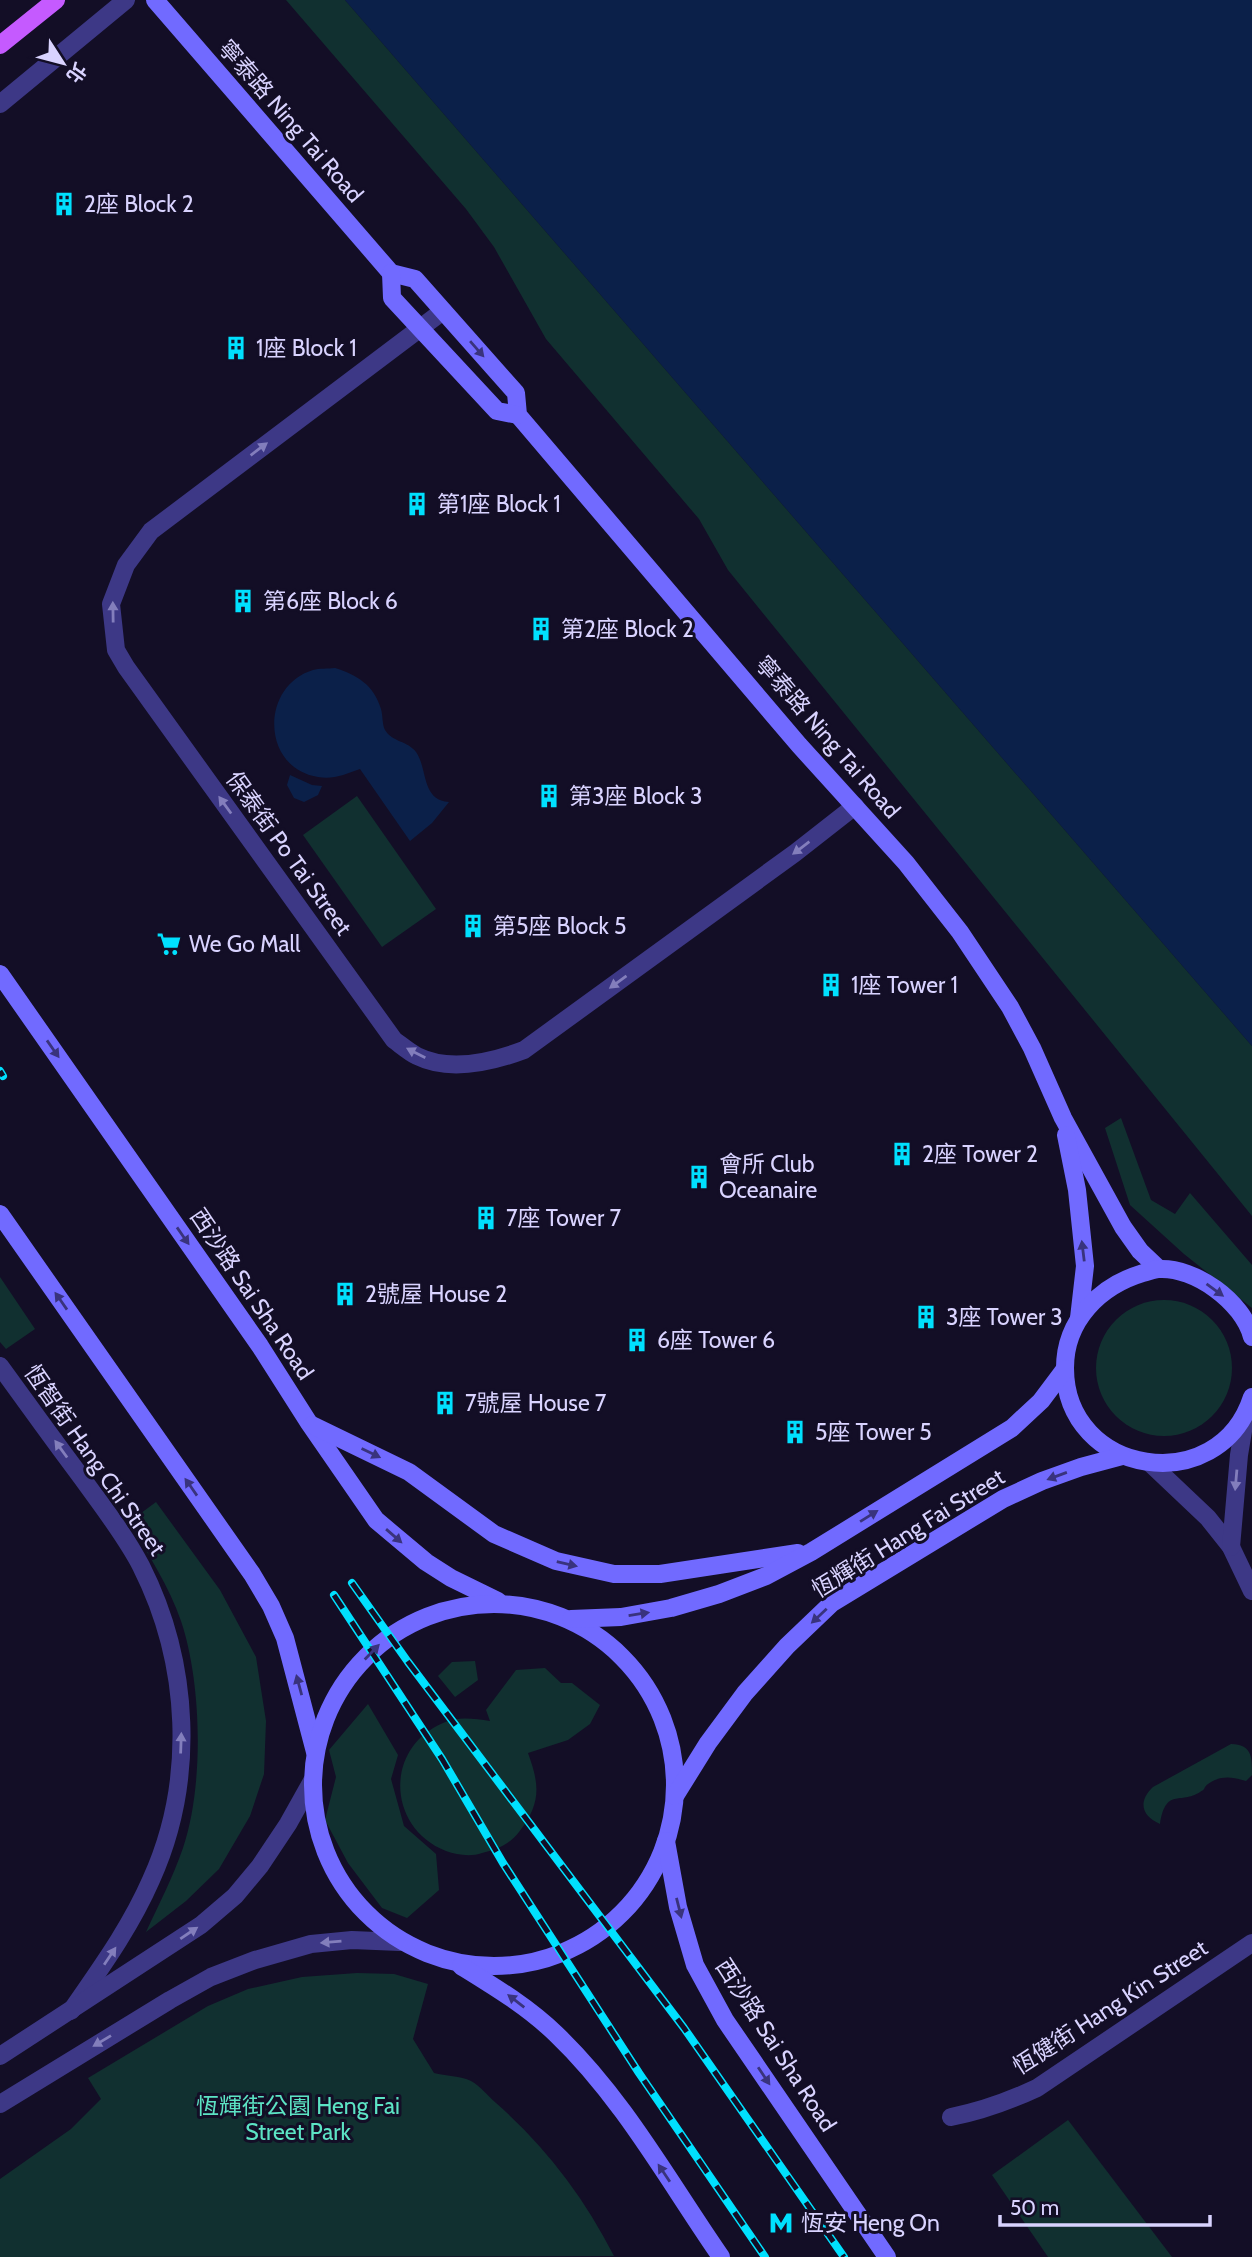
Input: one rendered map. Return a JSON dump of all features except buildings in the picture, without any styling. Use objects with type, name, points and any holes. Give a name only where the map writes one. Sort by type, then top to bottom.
[{"type":"main road","points":[[0,45],[57,0]]},
{"type":"main road","name":"寧泰路 Ning Tai Road","points":[[155,0],[391,273],[415,279],[516,393],[518,415],[799,745],[932,895],[984,967],[1032,1048],[1063,1118],[1122,1227],[1140,1251],[1159,1269]]},
{"type":"main road","name":"寧泰路 Ning Tai Road","points":[[391,273],[392,298],[497,411],[518,415]]},
{"type":"main road","name":"西沙路 Sai Sha Road","points":[[0,974],[260,1346],[376,1520],[434,1567],[501,1603]]},
{"type":"main road","name":"寧泰路 Ning Tai Road","points":[[1063,1118],[1076,1191],[1085,1266],[1079,1318]]},
{"type":"main road","points":[[0,1214],[252,1574],[271,1606],[285,1638],[315,1752]]},
{"type":"main road","points":[[1249,1405],[1229,1436],[1206,1453],[1180,1462],[1151,1464],[1122,1456],[1099,1442],[1080,1421],[1069,1396],[1065,1368],[1068,1343],[1079,1318],[1099,1294],[1127,1278],[1159,1269],[1197,1278],[1215,1288],[1236,1307],[1252,1337]]},
{"type":"main road","name":"恆輝街 Hang Fai Street","points":[[571,1619],[621,1616],[671,1608],[766,1576],[811,1552],[1012,1428],[1041,1401],[1065,1368]]},
{"type":"main road","points":[[309,1423],[409,1472],[494,1534],[556,1561],[614,1574],[660,1574],[811,1552]]},
{"type":"main road","name":"恆輝街 Hang Fai Street","points":[[675,1797],[708,1743],[745,1693],[787,1646],[832,1603],[1003,1499],[1072,1471],[1122,1456]]},
{"type":"main road","points":[[461,1966],[523,1965],[556,1955],[604,1929],[642,1890],[666,1841],[675,1797],[674,1760],[665,1725],[650,1692],[629,1663],[602,1638],[571,1619],[537,1608],[501,1603],[465,1605],[430,1614],[376,1646],[336,1694],[315,1752],[313,1812],[320,1842],[335,1875],[356,1905],[375,1924],[400,1942],[461,1966],[512,1997],[556,2034],[592,2073],[629,2121],[721,2257]]},
{"type":"main road","name":"西沙路 Sai Sha Road","points":[[666,1841],[678,1907],[695,1965],[725,2020],[887,2257]]},
{"type":"street","points":[[0,104],[126,0]]},
{"type":"street","name":"保泰街 Po Tai Street","points":[[443,311],[151,531],[127,565],[111,604],[116,650],[125,667],[394,1040],[417,1056],[443,1064],[498,1060],[524,1050],[784,861],[855,806]]},
{"type":"street","name":"恆智街 Hang Chi Street","points":[[0,1366],[104,1509],[140,1565],[155,1596],[166,1630],[180,1696],[180,1776],[164,1844],[152,1879],[115,1949],[71,2011]]},
{"type":"street","points":[[1231,1547],[1239,1455],[1249,1405]]},
{"type":"street","points":[[1151,1464],[1208,1518],[1231,1547],[1252,1591]]},
{"type":"street","points":[[0,2056],[201,1925],[235,1896],[260,1866],[312,1781]]},
{"type":"street","points":[[0,2104],[211,1977],[311,1944],[352,1940],[400,1942]]},
{"type":"street","name":"恆健街 Hang Kin Street","points":[[951,2117],[981,2111],[1037,2088],[1252,1943]]},
{"type":"green space","points":[[286,0],[345,0],[1252,1046],[1252,1216],[728,570],[699,519],[546,339],[494,247],[466,209]]},
{"type":"green space","points":[[357,796],[436,909],[382,947],[303,835]]},
{"type":"green space","points":[[1121,1118],[1151,1200],[1175,1214],[1190,1193],[1252,1265],[1252,1308],[1184,1254],[1130,1205],[1105,1128]]},
{"type":"green space","points":[[0,1277],[35,1329],[6,1349],[0,1342]]},
{"type":"green space","points":[[1164,1300],[1190,1305],[1212,1320],[1227,1342],[1232,1368],[1227,1394],[1212,1416],[1190,1431],[1164,1436],[1138,1431],[1116,1416],[1101,1394],[1096,1368],[1101,1342],[1116,1320],[1138,1305]]},
{"type":"green space","points":[[156,1502],[220,1590],[256,1657],[266,1721],[264,1774],[250,1816],[219,1869],[186,1901],[146,1932],[183,1848],[190,1823],[195,1795],[198,1735],[193,1674],[181,1621],[151,1558],[129,1522]]},
{"type":"green space","points":[[475,1661],[478,1680],[455,1697],[438,1676],[452,1662]]},
{"type":"green space","points":[[545,1668],[561,1683],[572,1683],[600,1705],[590,1724],[568,1740],[528,1753],[535,1775],[536,1794],[526,1822],[507,1843],[478,1854],[464,1855],[446,1851],[427,1840],[412,1825],[400,1788],[402,1768],[410,1750],[424,1735],[443,1723],[461,1719],[490,1721],[486,1710],[516,1670]]},
{"type":"green space","points":[[368,1704],[398,1755],[391,1779],[404,1826],[436,1854],[439,1890],[407,1918],[382,1908],[348,1863],[325,1820],[336,1777],[329,1750]]},
{"type":"green space","points":[[1231,1744],[1247,1749],[1249,1753],[1252,1775],[1246,1781],[1217,1779],[1193,1796],[1170,1801],[1160,1824],[1149,1817],[1144,1803],[1153,1787]]},
{"type":"green space","name":"恆輝街公園 Heng Fai Street Park","points":[[357,1973],[394,1974],[428,1984],[413,2039],[434,2073],[471,2081],[531,2137],[562,2173],[590,2213],[614,2256],[0,2257],[0,2179],[71,2129],[101,2099],[88,2078],[208,2006],[248,1989],[302,1977]]},
{"type":"green space","points":[[1068,2120],[1172,2257],[1048,2257],[992,2175]]},
{"type":"water","points":[[345,0],[1252,0],[1252,1046]]},
{"type":"water","points":[[335,668],[369,687],[381,709],[385,730],[416,752],[429,790],[440,800],[449,802],[432,823],[410,841],[360,769],[345,775],[318,777],[299,770],[286,759],[277,743],[274,726],[276,709],[283,692],[296,679],[313,670]]},
{"type":"water","points":[[290,775],[312,785],[322,786],[318,795],[304,802],[294,798],[287,785]]},
{"type":"railway","points":[[0,1071],[3,1076]]},
{"type":"railway","points":[[352,1583],[408,1662],[684,2028],[844,2257]]},
{"type":"railway","points":[[334,1595],[442,1759],[503,1863],[639,2073],[765,2257]]},
{"type":"place","name":"2座 Block 2","points":[[64,204]]},
{"type":"place","name":"1座 Block 1","points":[[236,348]]},
{"type":"place","name":"第1座 Block 1","points":[[417,504]]},
{"type":"place","name":"第6座 Block 6","points":[[243,601]]},
{"type":"place","name":"第2座 Block 2","points":[[541,629]]},
{"type":"place","name":"第3座 Block 3","points":[[549,796]]},
{"type":"place","name":"第5座 Block 5","points":[[473,926]]},
{"type":"place","name":"We Go Mall","points":[[169,944]]},
{"type":"place","name":"1座 Tower 1","points":[[831,985]]},
{"type":"place","name":"2座 Tower 2","points":[[902,1154]]},
{"type":"place","name":"會所 Club Oceanaire","points":[[699,1177]]},
{"type":"place","name":"7座 Tower 7","points":[[486,1218]]},
{"type":"place","name":"2號屋 House 2","points":[[345,1294]]},
{"type":"place","name":"3座 Tower 3","points":[[926,1317]]},
{"type":"place","name":"6座 Tower 6","points":[[637,1340]]},
{"type":"place","name":"7號屋 House 7","points":[[445,1403]]},
{"type":"place","name":"5座 Tower 5","points":[[795,1432]]},
{"type":"place","name":"恆安 Heng On","points":[[781,2223]]}]
